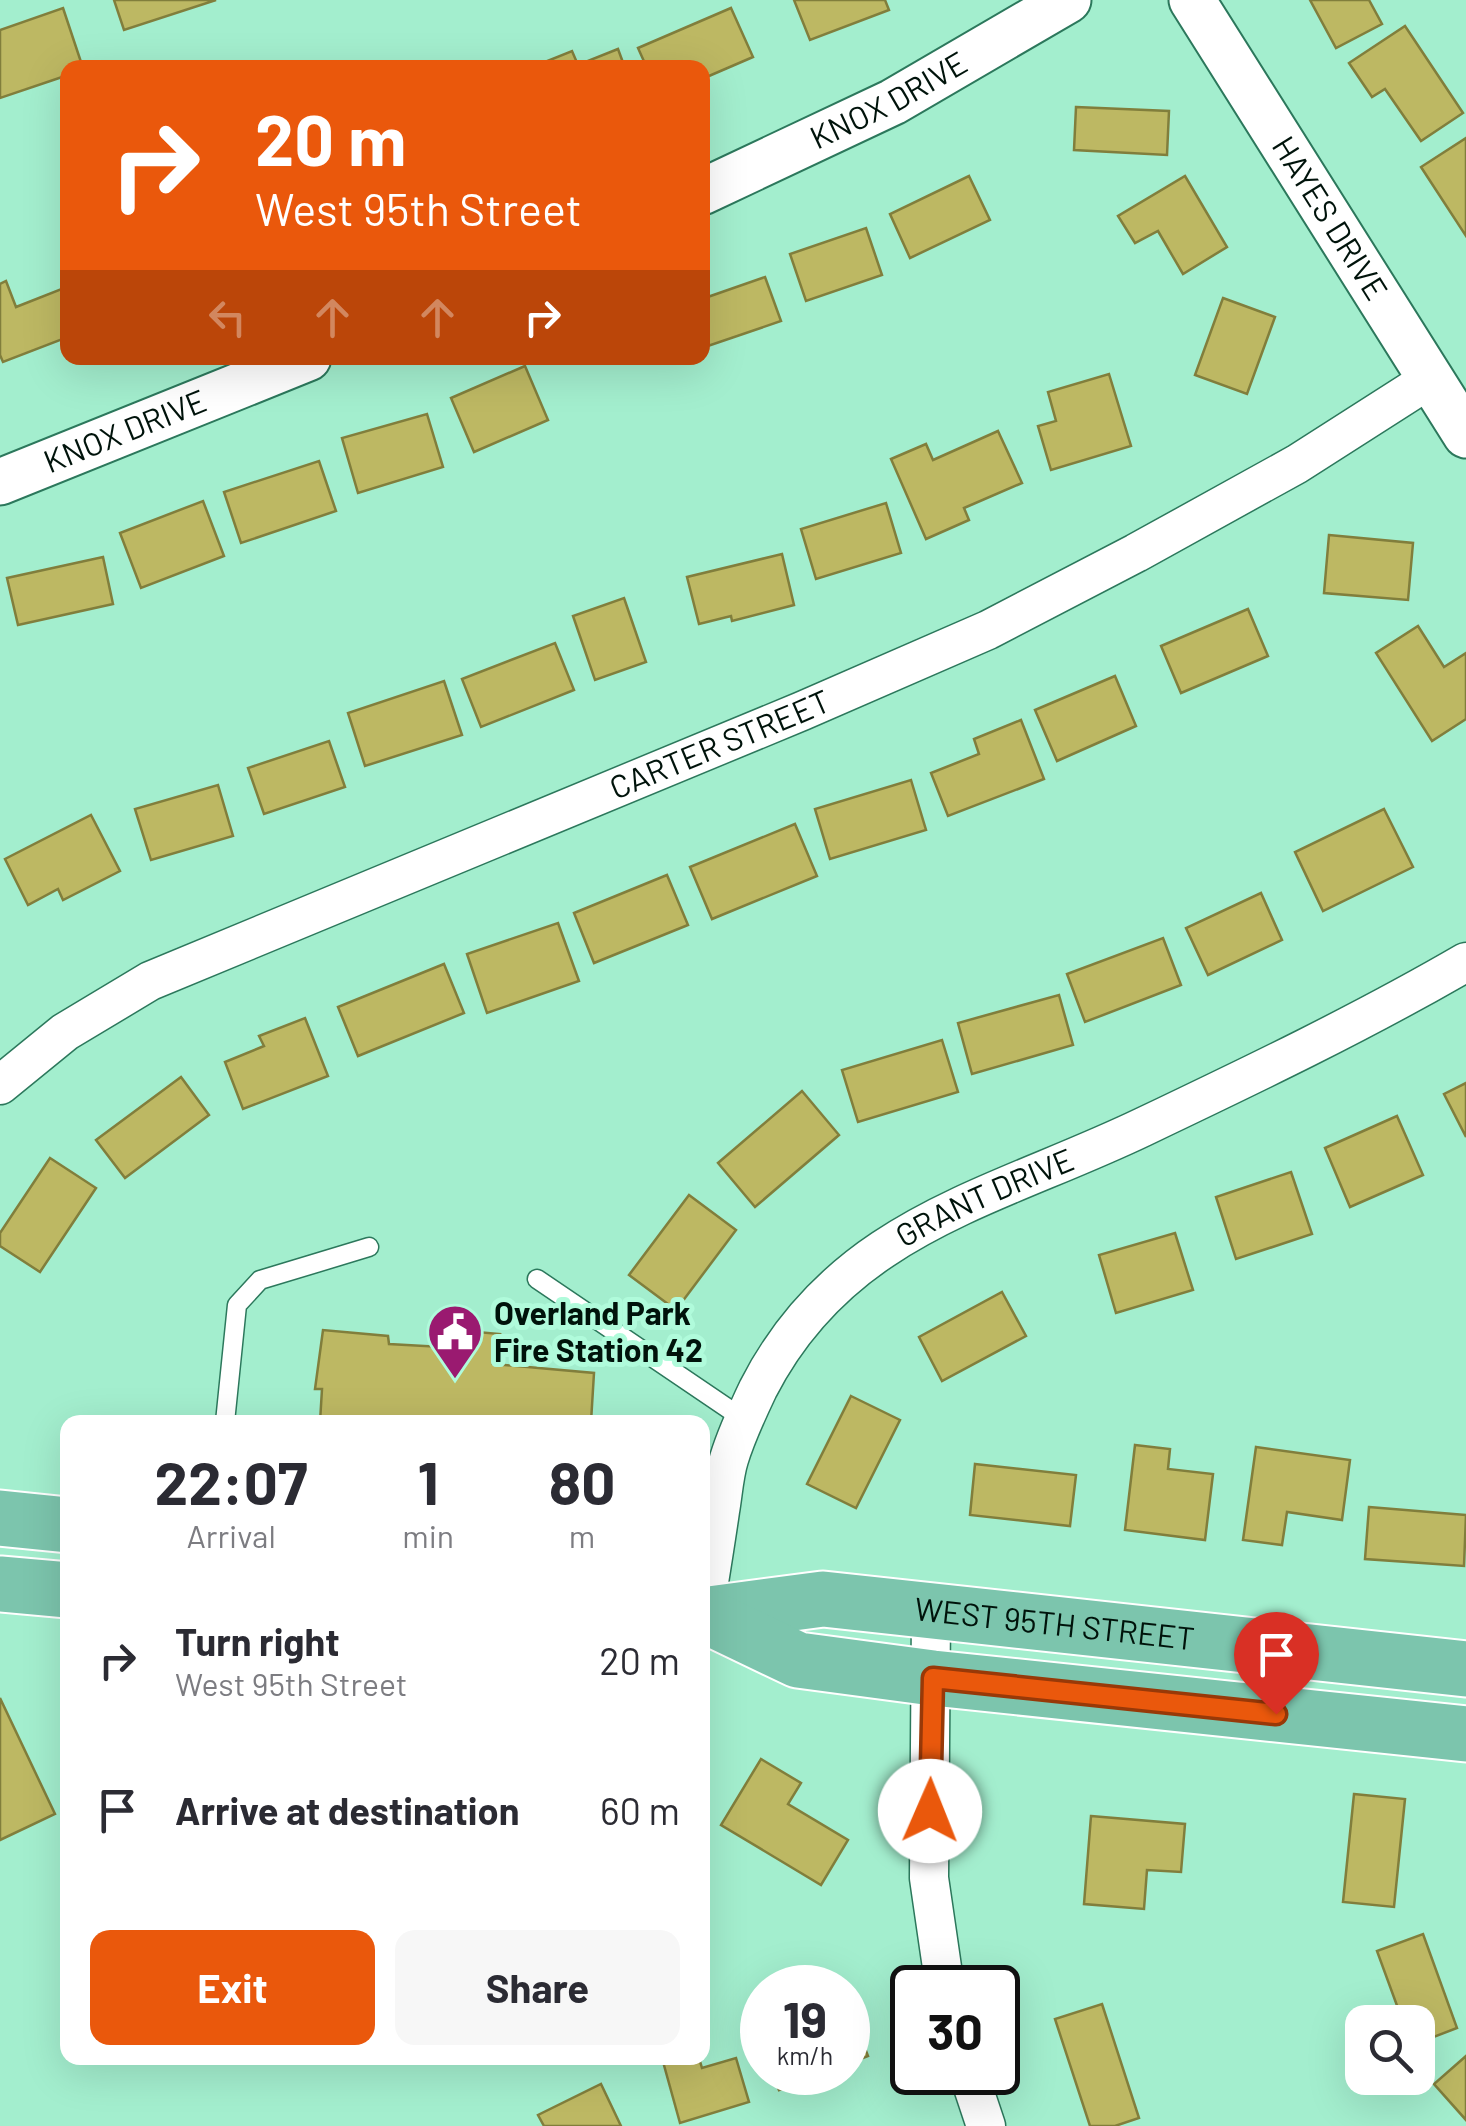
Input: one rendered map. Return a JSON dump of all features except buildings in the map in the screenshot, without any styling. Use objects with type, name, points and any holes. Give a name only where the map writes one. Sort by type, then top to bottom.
[{"type":"main road","points":[[0,1518],[60,1524]]},
{"type":"main road","points":[[0,1584],[60,1589]]},
{"type":"main road","name":"WEST 95TH STREET","points":[[710,1614],[823,1599],[1466,1668]]},
{"type":"main road","name":"WEST 95TH STREET","points":[[710,1618],[798,1660],[933,1678],[1466,1734]]},
{"type":"street","name":"KNOX DRIVE","points":[[710,188],[893,102],[1068,0]]},
{"type":"street","name":"HAYES DRIVE","points":[[1192,0],[1466,436]]},
{"type":"street","name":"KNOX DRIVE","points":[[0,482],[291,365]]},
{"type":"street","name":"CARTER STREET","points":[[0,1085],[65,1032],[150,981],[988,630],[1298,464],[1430,379]]},
{"type":"street","name":"GRANT DRIVE","points":[[710,1572],[728,1460],[758,1388],[787,1341],[822,1298],[868,1258],[906,1232],[966,1202],[1139,1130],[1403,999],[1466,962]]},
{"type":"street","points":[[931,1613],[929,1878],[942,1965]]},
{"type":"street","points":[[976,2095],[986,2126]]},
{"type":"lane","points":[[225,1415],[237,1306],[260,1280],[369,1247]]},
{"type":"lane","points":[[537,1279],[746,1420]]},
{"type":"place","name":"Overland Park Fire Station 42","points":[[455,1381]]},
{"type":"route","points":[[930,1811],[933,1678],[1276,1714]]}]
